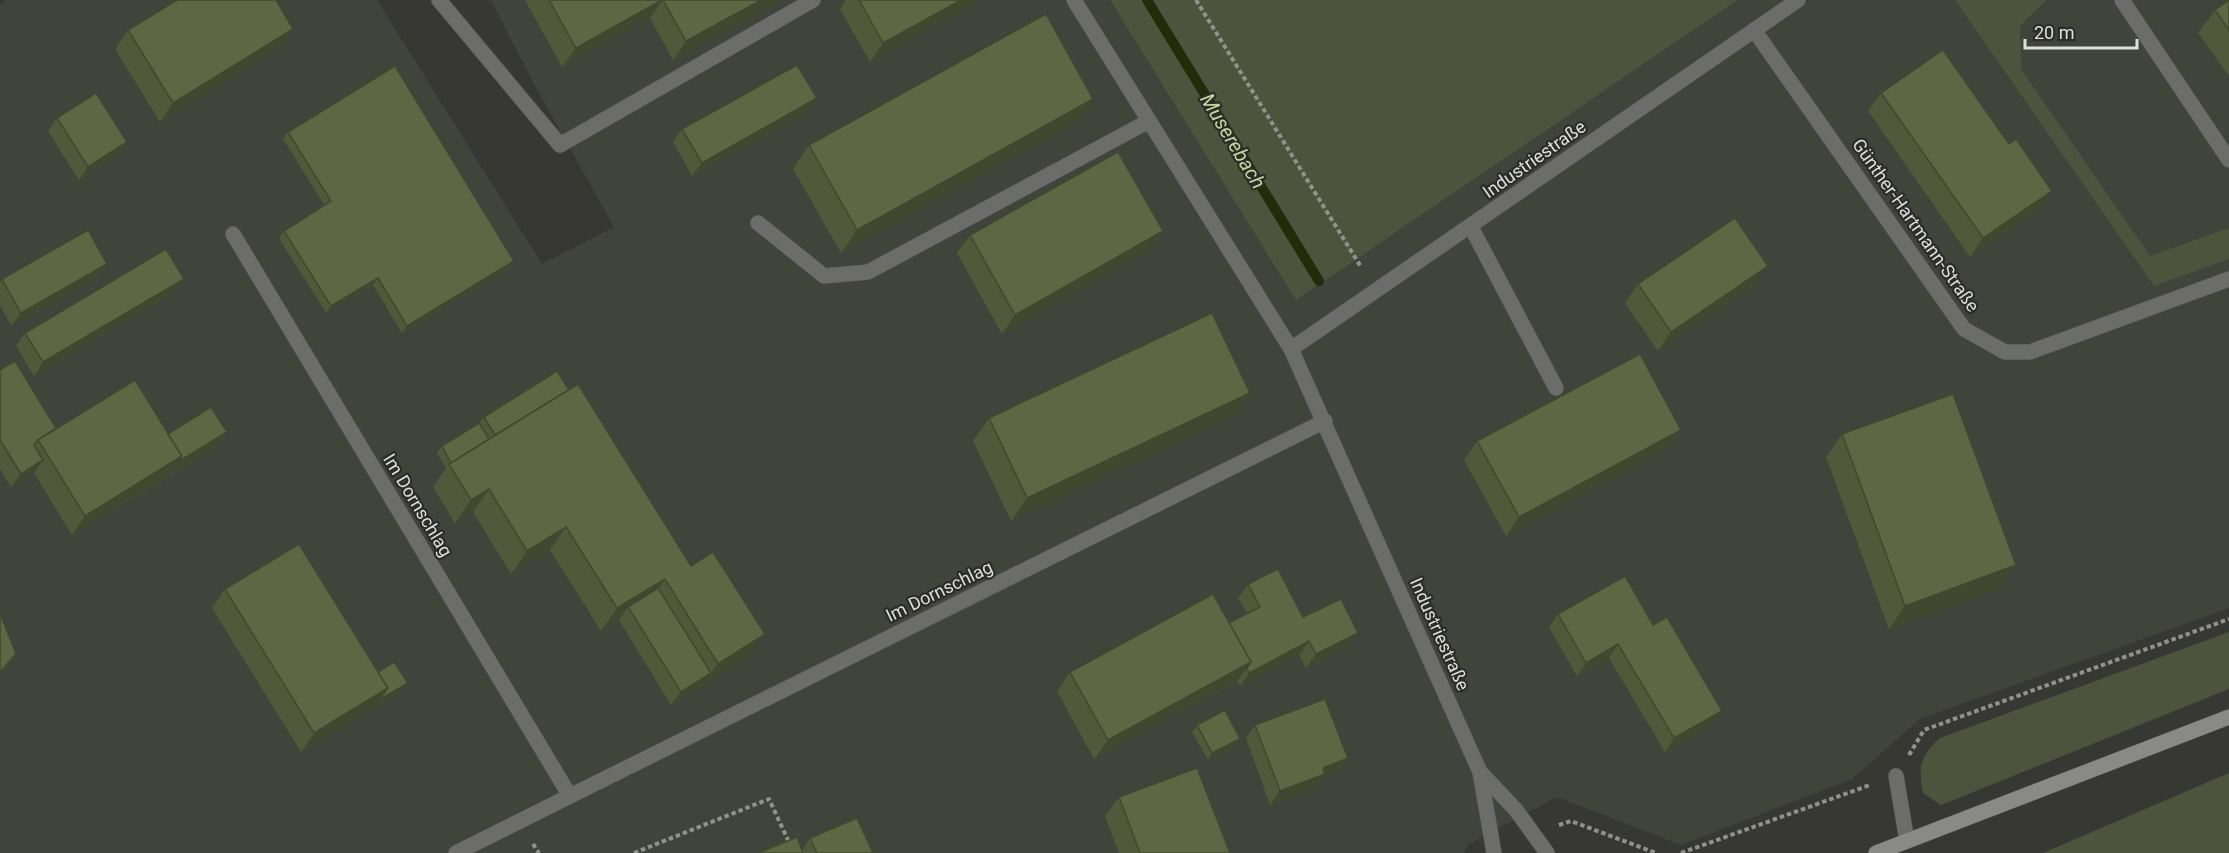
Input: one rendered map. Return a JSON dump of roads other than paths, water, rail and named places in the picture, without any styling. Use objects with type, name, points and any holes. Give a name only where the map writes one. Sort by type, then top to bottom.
[{"type":"street","points":[[439,0],[560,145],[813,0]]},
{"type":"street","name":"Industriestraße","points":[[1074,0],[1291,349],[1480,772],[1494,853]]},
{"type":"street","name":"Industriestraße","points":[[1291,349],[1798,0]]},
{"type":"street","points":[[2122,0],[2229,160]]},
{"type":"street","name":"Günther-Hartmann-Straße","points":[[1754,30],[1964,329],[1983,341],[2005,352],[2030,352],[2229,279]]},
{"type":"street","points":[[758,223],[824,276],[868,272],[1149,121]]},
{"type":"street","points":[[1471,226],[1556,388]]},
{"type":"street","name":"Im Dornschlag","points":[[233,234],[570,796]]},
{"type":"street","name":"Im Dornschlag","points":[[456,853],[1325,421]]},
{"type":"street","points":[[1876,853],[2229,717]]},
{"type":"street","name":"Industriestraße","points":[[1480,772],[1516,810],[1547,853]]},
{"type":"street","points":[[1896,776],[1907,841]]},
{"type":"waterway","name":"Muserebach","points":[[1147,0],[1319,281]]}]
